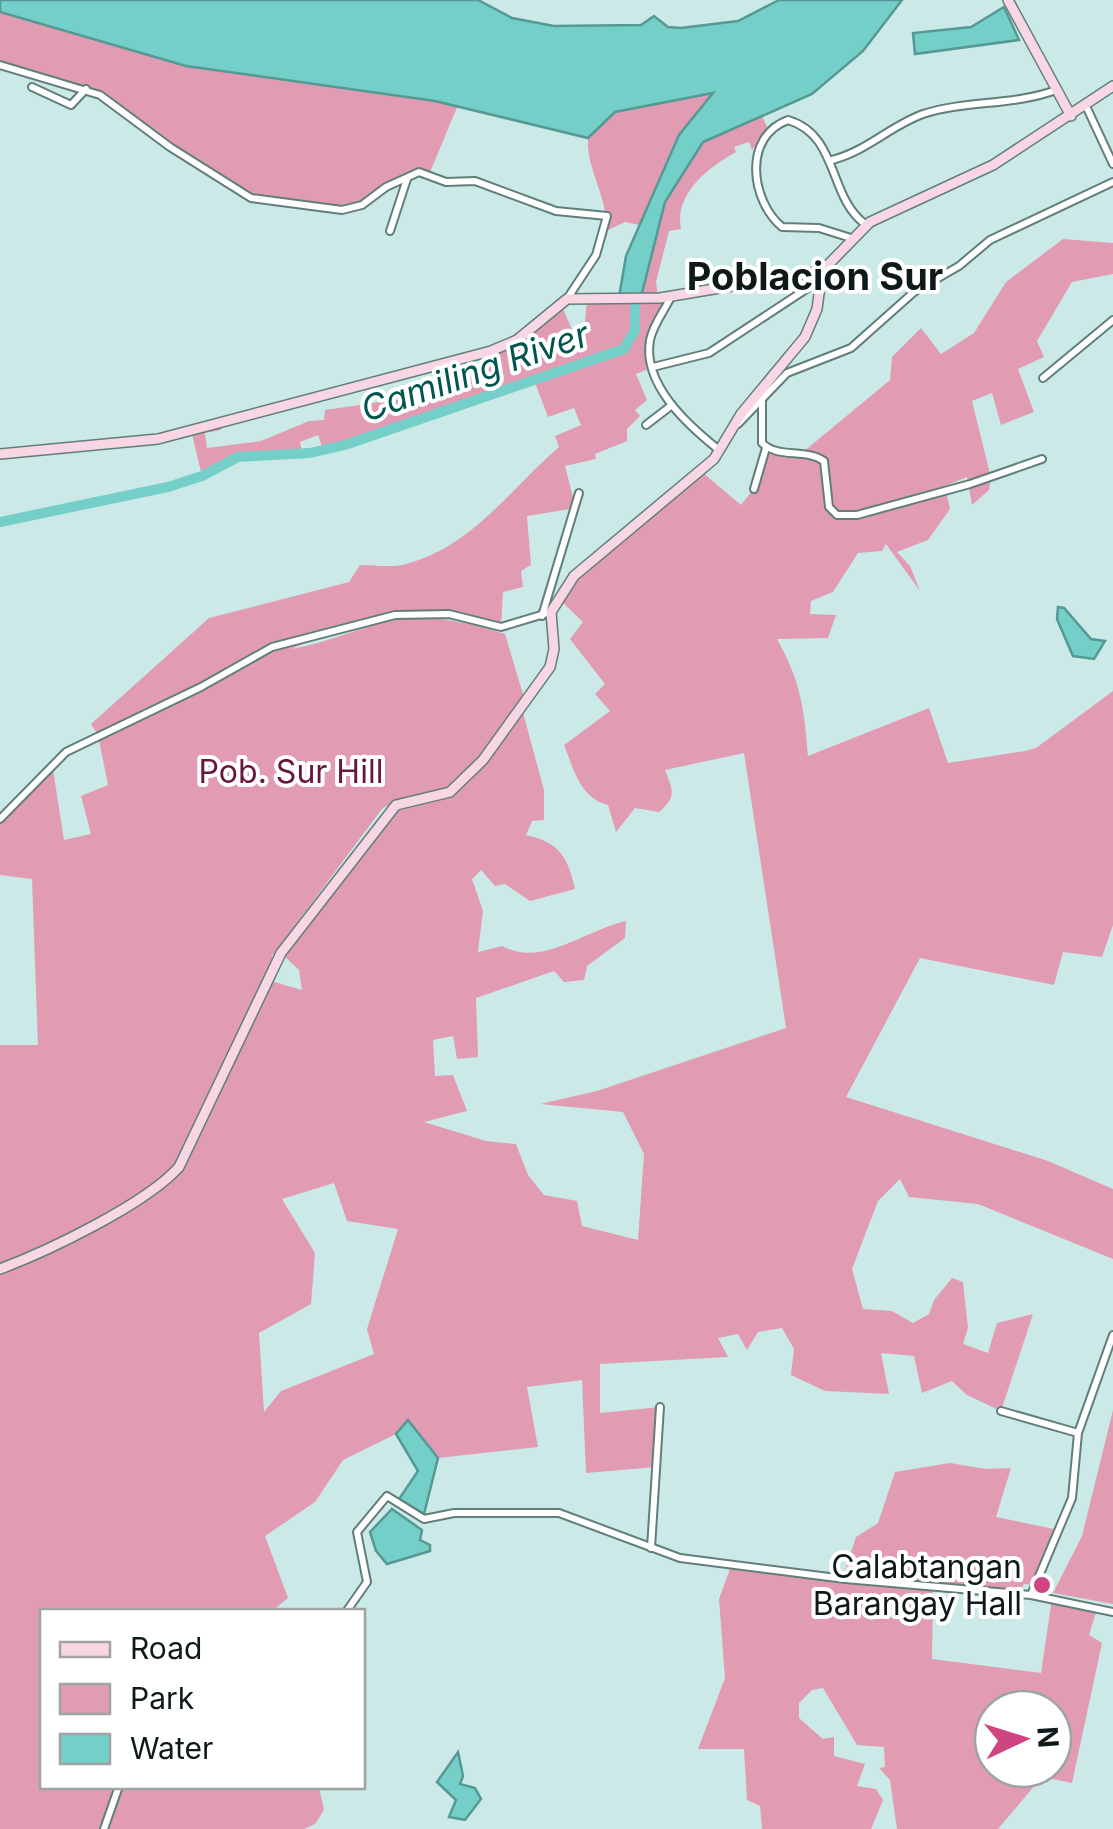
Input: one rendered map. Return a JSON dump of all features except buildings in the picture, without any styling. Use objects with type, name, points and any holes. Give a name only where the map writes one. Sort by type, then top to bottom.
[{"type":"main road","points":[[1008,0],[1071,116]]},
{"type":"main road","points":[[0,1269],[96,1222],[168,1179],[179,1167],[281,953],[396,805],[450,792],[483,760],[550,668],[554,649],[547,614],[574,576],[697,477],[720,450],[805,337],[815,316],[821,276],[851,238],[866,224],[952,187],[1071,116],[1113,86]]},
{"type":"main road","points":[[0,454],[162,438],[491,351],[517,340],[568,300],[660,298],[821,276]]},
{"type":"street","points":[[0,65],[86,89],[251,198],[342,210],[362,204],[419,172],[446,182],[472,180],[556,211],[607,216],[596,255],[568,300]]},
{"type":"street","points":[[32,87],[71,104],[86,89]]},
{"type":"street","points":[[832,160],[862,150],[926,114],[1020,100],[1056,90]]},
{"type":"street","points":[[1086,106],[1113,164]]},
{"type":"street","points":[[851,238],[825,229],[782,228],[768,212],[756,167],[761,139],[788,120],[810,132],[832,160],[848,206],[866,224]]},
{"type":"street","points":[[390,231],[407,178]]},
{"type":"street","points":[[731,431],[798,366],[851,348],[914,292],[959,266],[990,240],[1113,182]]},
{"type":"street","points":[[654,367],[709,353],[821,276]]},
{"type":"street","points":[[671,296],[650,340],[654,367],[672,406],[720,450]]},
{"type":"street","points":[[1043,378],[1113,320]]},
{"type":"street","points":[[754,488],[766,448],[760,430],[762,399]]},
{"type":"street","points":[[646,425],[672,406]]},
{"type":"street","points":[[766,448],[812,454],[824,460],[829,507],[844,516],[970,484],[1042,459]]},
{"type":"street","points":[[0,819],[66,752],[200,687],[272,646],[395,615],[436,612],[502,627],[547,614],[579,493]]},
{"type":"street","points":[[1032,1595],[1074,1491],[1078,1432],[1113,1335]]},
{"type":"street","points":[[651,1548],[660,1408]]},
{"type":"street","points":[[1001,1412],[1078,1432]]},
{"type":"street","points":[[348,1609],[366,1582],[357,1532],[384,1496],[424,1519],[454,1513],[559,1513],[651,1548],[749,1568],[1032,1595],[1113,1612]]},
{"type":"street","points":[[104,1829],[118,1789]]},
{"type":"green space","points":[[0,12],[232,73],[458,105],[428,177],[419,173],[342,210],[251,198],[100,95],[0,65]]},
{"type":"green space","points":[[714,92],[679,135],[639,225],[625,222],[606,231],[588,138],[615,112]]},
{"type":"green space","name":"Pob. Sur Hill","points":[[762,116],[768,129],[752,150],[749,142],[734,147],[736,152],[705,173],[688,193],[680,216],[681,229],[669,231],[656,282],[658,297],[671,296],[650,341],[653,367],[636,374],[647,400],[635,410],[640,416],[627,429],[627,441],[595,454],[596,459],[565,466],[573,497],[570,509],[527,516],[531,565],[521,571],[523,587],[503,592],[501,627],[447,617],[395,618],[343,629],[291,649],[412,618],[459,622],[505,634],[525,701],[488,750],[455,783],[483,758],[522,709],[544,790],[544,820],[532,821],[526,835],[547,842],[560,853],[575,889],[530,901],[505,884],[495,886],[481,870],[472,879],[483,911],[478,952],[502,946],[517,952],[548,950],[626,921],[625,938],[587,966],[584,980],[564,982],[554,971],[476,998],[478,1057],[457,1059],[453,1036],[433,1040],[435,1076],[453,1075],[467,1111],[424,1122],[486,1141],[516,1144],[528,1175],[544,1195],[577,1201],[582,1226],[638,1240],[644,1154],[623,1112],[540,1104],[597,1091],[786,1028],[744,753],[665,770],[671,788],[669,802],[659,812],[635,808],[616,832],[608,805],[584,790],[564,745],[610,711],[595,694],[605,684],[570,639],[583,622],[557,597],[575,575],[702,472],[741,505],[755,487],[766,448],[803,452],[890,380],[892,357],[921,328],[941,354],[974,333],[1006,282],[1063,239],[1113,243],[1113,274],[1072,282],[1037,341],[1044,357],[1018,369],[1034,412],[1001,425],[992,393],[972,401],[991,478],[989,490],[972,505],[967,477],[945,486],[950,509],[928,540],[897,552],[910,566],[920,591],[886,544],[882,551],[858,553],[833,592],[811,601],[810,614],[836,615],[828,638],[777,639],[800,696],[808,756],[929,708],[948,763],[1025,751],[1036,748],[1113,691],[1113,925],[1102,957],[1063,952],[1054,985],[920,958],[846,1097],[1048,1161],[1113,1189],[1113,1259],[978,1204],[909,1197],[900,1179],[878,1201],[852,1269],[863,1309],[892,1311],[913,1323],[929,1314],[934,1300],[952,1278],[963,1282],[968,1328],[963,1344],[988,1353],[997,1323],[1033,1314],[1001,1411],[967,1395],[952,1381],[922,1393],[914,1356],[881,1353],[889,1394],[825,1391],[791,1375],[794,1349],[782,1328],[758,1332],[747,1350],[738,1334],[718,1338],[728,1357],[600,1364],[600,1413],[660,1407],[656,1467],[586,1473],[582,1380],[527,1387],[538,1447],[438,1458],[408,1420],[396,1434],[343,1460],[315,1502],[265,1536],[288,1598],[274,1609],[40,1609],[40,1789],[319,1789],[324,1810],[315,1824],[304,1829],[0,1829],[0,1045],[38,1045],[32,879],[0,875],[0,819],[52,763],[64,840],[91,834],[81,796],[108,785],[98,735],[91,724],[209,618],[349,582],[360,565],[401,565],[430,556],[489,515],[559,447],[555,436],[581,425],[574,408],[548,417],[534,380],[345,445],[323,450],[318,435],[300,442],[302,453],[238,457],[202,476],[191,430],[223,422],[221,430],[205,433],[207,448],[261,441],[309,421],[324,420],[325,410],[401,399],[403,385],[446,380],[450,394],[458,394],[457,378],[489,375],[484,352],[505,347],[561,304],[577,341],[583,344],[587,300],[641,299],[665,202],[703,142]],"holes":[[[433,794],[398,804],[281,953],[299,970],[302,990],[267,980],[274,966],[272,956],[382,809],[398,801]],[[334,1183],[347,1221],[398,1229],[367,1329],[374,1354],[281,1391],[264,1412],[259,1333],[311,1304],[315,1253],[282,1199]]]},
{"type":"green space","points":[[1113,1410],[1113,1604],[1053,1593],[1082,1536]]},
{"type":"green space","points":[[950,1463],[986,1469],[1011,1468],[996,1517],[1059,1530],[1036,1585],[1024,1584],[1019,1592],[933,1586],[932,1659],[1041,1673],[1052,1599],[1097,1609],[1089,1635],[1102,1643],[1073,1778],[1073,1689],[973,1689],[973,1789],[1032,1789],[998,1829],[897,1829],[890,1780],[879,1768],[885,1767],[884,1747],[857,1745],[823,1688],[812,1690],[799,1703],[799,1718],[823,1739],[834,1737],[834,1756],[865,1764],[857,1786],[876,1789],[883,1800],[871,1829],[762,1829],[760,1806],[747,1800],[744,1749],[698,1749],[725,1678],[719,1599],[731,1566],[842,1579],[856,1537],[878,1523],[895,1472]]},
{"type":"water","points":[[0,0],[478,0],[512,18],[554,26],[641,25],[654,16],[668,27],[681,28],[738,21],[779,0],[902,0],[863,51],[812,94],[703,142],[665,202],[641,297],[619,297],[626,256],[679,135],[713,93],[615,112],[588,138],[435,101],[186,66],[0,12]]},
{"type":"water","points":[[1004,7],[1019,40],[915,54],[913,33],[971,27]]},
{"type":"water","points":[[1058,607],[1064,608],[1091,639],[1105,641],[1094,659],[1073,656],[1057,619]]},
{"type":"water","points":[[408,1420],[438,1458],[424,1514],[399,1499],[418,1471],[396,1434]]},
{"type":"water","points":[[392,1509],[422,1530],[420,1540],[430,1545],[430,1551],[387,1564],[376,1551],[370,1532]]},
{"type":"water","points":[[458,1752],[463,1776],[460,1784],[475,1788],[481,1799],[465,1820],[449,1817],[456,1800],[437,1782]]},
{"type":"waterway","name":"Camiling River","points":[[0,522],[168,487],[202,476],[238,457],[310,453],[345,445],[624,349],[635,330],[635,289]]},
{"type":"place","name":"Calabtangan Barangay Hall","points":[[1042,1585]]},
{"type":"district","name":"Poblacion Sur","points":[[815,277]]}]
